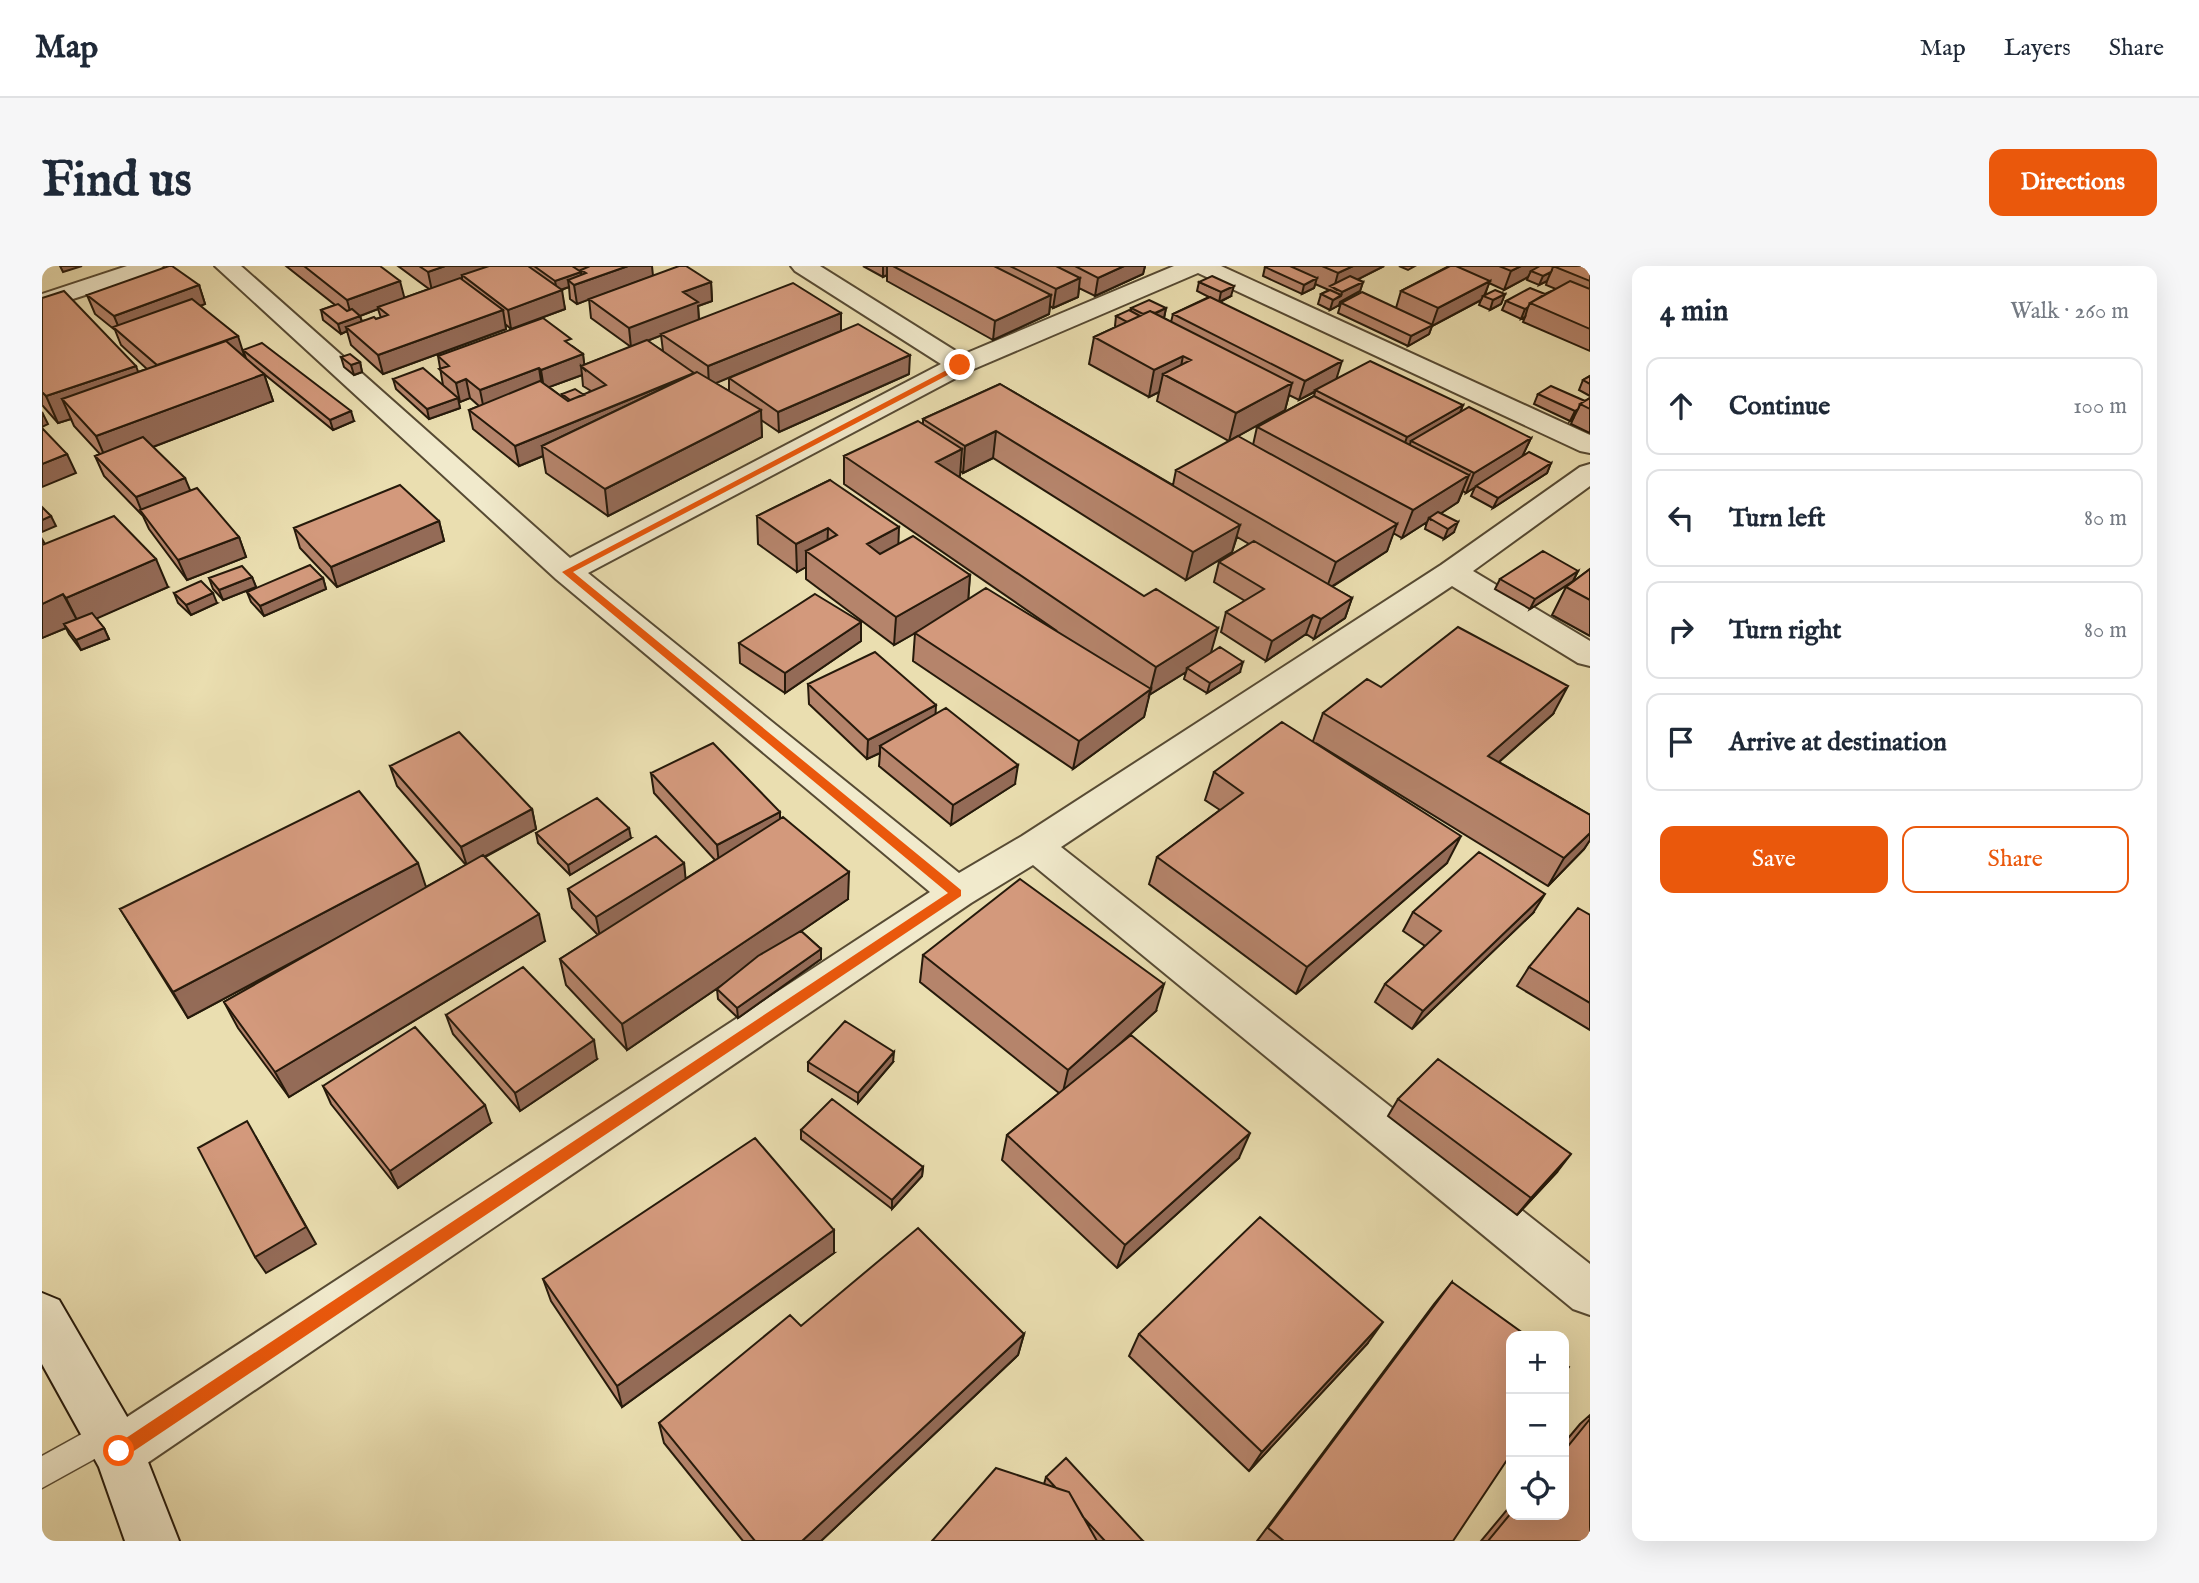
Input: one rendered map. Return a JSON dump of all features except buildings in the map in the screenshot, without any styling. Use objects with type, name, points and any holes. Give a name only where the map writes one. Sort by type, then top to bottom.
[{"type":"street","points":[[42,302],[151,266]]},
{"type":"street","points":[[227,266],[567,572],[957,893]]},
{"type":"street","points":[[803,266],[960,365]]},
{"type":"street","points":[[567,572],[960,365],[1195,266]]},
{"type":"street","points":[[1201,266],[1590,445]]},
{"type":"street","points":[[113,1443],[957,893],[1035,846],[1451,572],[1590,474]]},
{"type":"street","points":[[1451,572],[1590,655]]},
{"type":"street","points":[[1035,846],[1590,1293]]},
{"type":"street","points":[[42,1316],[113,1443],[152,1541]]},
{"type":"lane","points":[[42,1473],[113,1443]]},
{"type":"route","points":[[119,1451],[957,893],[567,572],[960,365]]}]
